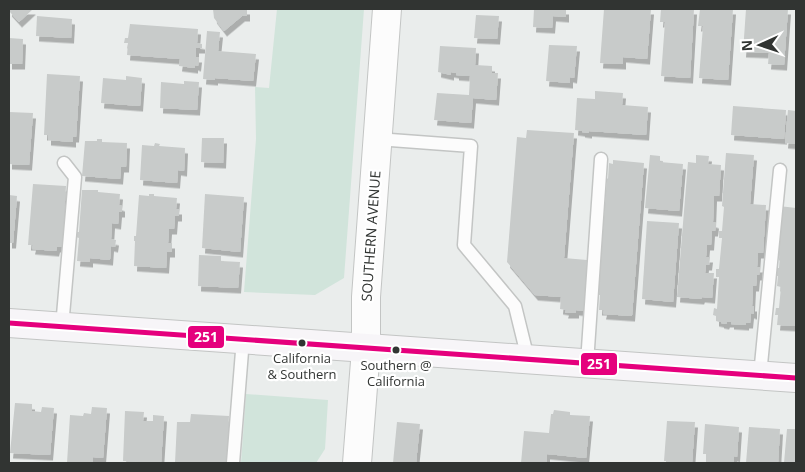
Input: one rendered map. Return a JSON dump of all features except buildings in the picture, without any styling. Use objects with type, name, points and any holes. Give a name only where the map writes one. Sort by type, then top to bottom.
[{"type":"main road","points":[[9,323],[796,378]]},
{"type":"street","name":"SOUTHERN AVENUE","points":[[357,463],[366,348],[366,297],[387,9]]},
{"type":"lane","points":[[378,139],[471,146],[464,245],[515,306],[528,359]]},
{"type":"lane","points":[[587,363],[601,159]]},
{"type":"lane","points":[[62,327],[75,177],[64,163]]},
{"type":"lane","points":[[760,375],[780,170]]},
{"type":"lane","points":[[233,463],[243,339]]},
{"type":"green space","points":[[277,9],[364,9],[344,278],[315,295],[244,292],[256,139],[255,87],[269,88]]},
{"type":"green space","points":[[246,394],[328,400],[325,449],[316,463],[241,463]]},
{"type":"transit line","name":"251","points":[[9,323],[796,378]]},
{"type":"place","name":"California & Southern","points":[[302,343]]},
{"type":"place","name":"Southern @ California","points":[[396,350]]}]
